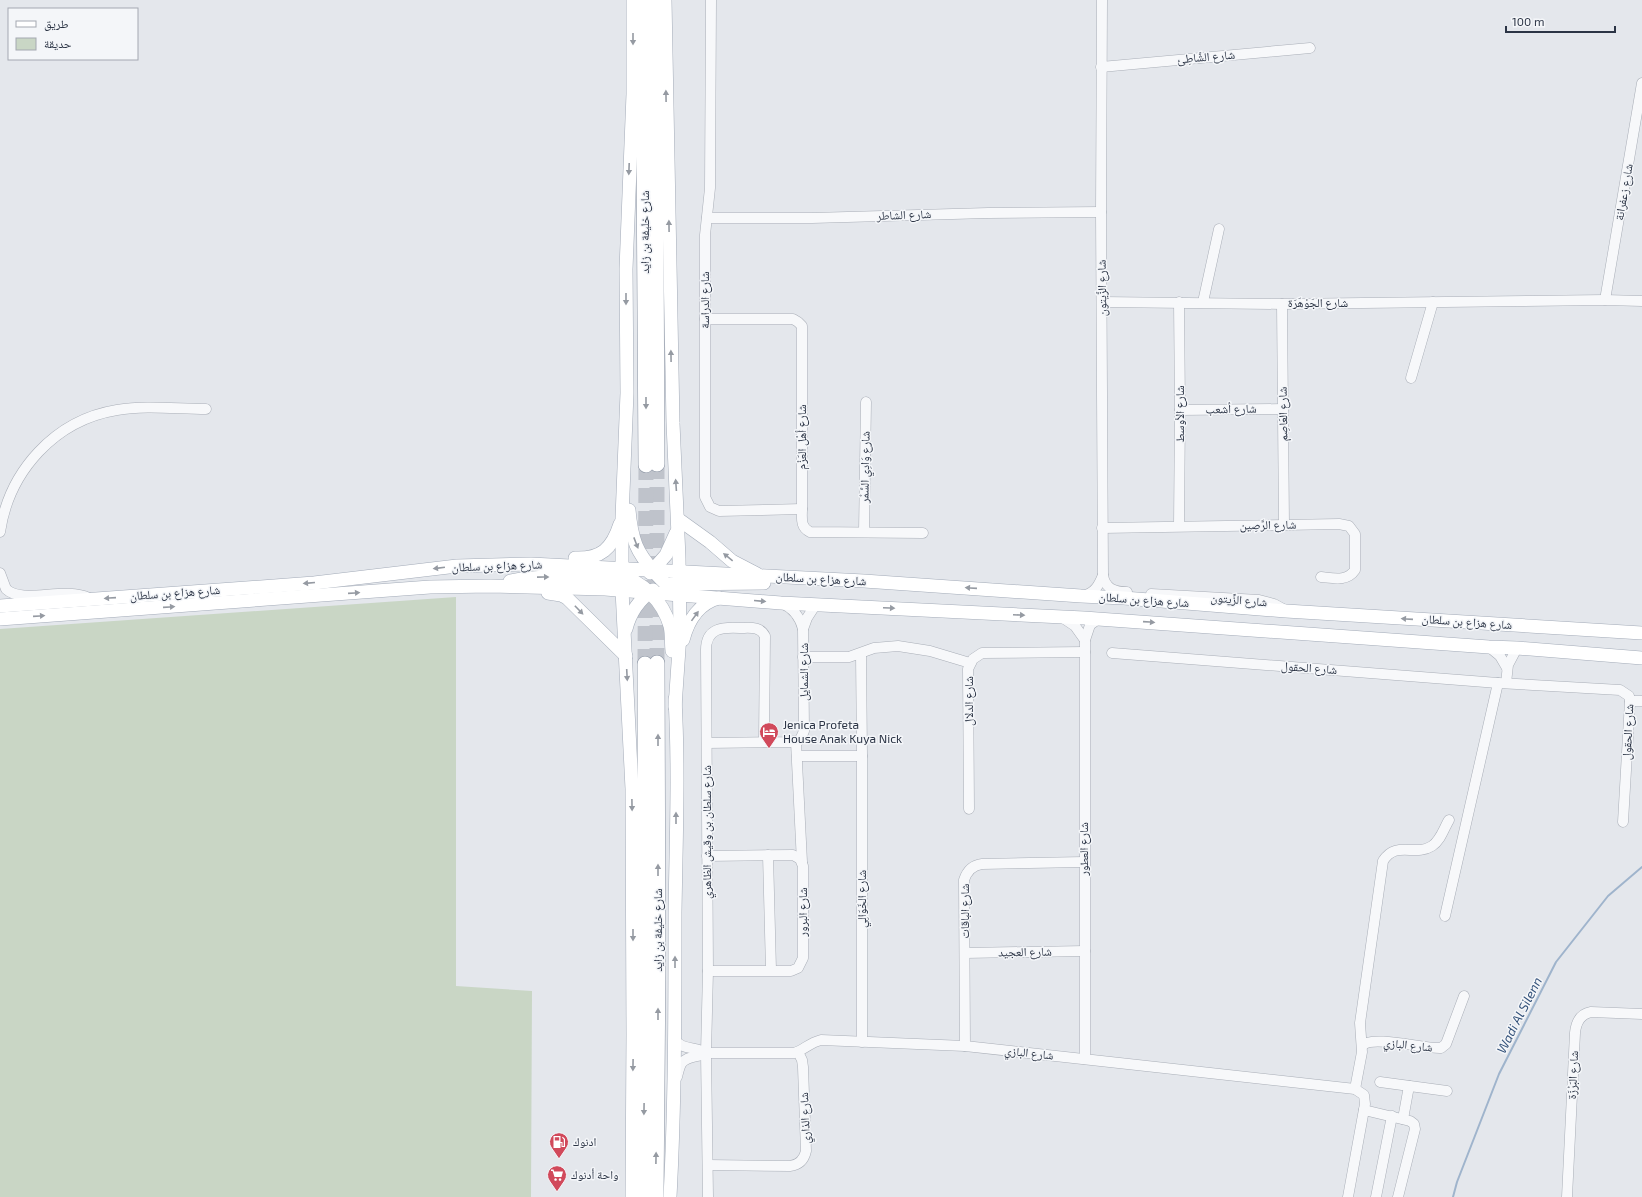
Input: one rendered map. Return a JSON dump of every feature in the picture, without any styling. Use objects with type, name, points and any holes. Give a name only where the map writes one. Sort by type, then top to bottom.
[{"type":"highway","name":"شارع خليفة بن زايد","points":[[643,0],[652,464],[655,0]]},
{"type":"highway","name":"شارع خليفة بن زايد","points":[[643,1197],[651,663],[658,964],[656,1197]]},
{"type":"main road","points":[[632,1197],[633,840],[632,776],[624,636],[622,518],[627,393],[626,262],[633,94],[633,0]]},
{"type":"main road","points":[[665,0],[672,408],[678,521],[680,634],[675,707]]},
{"type":"main road","points":[[627,393],[629,418],[629,497],[632,530],[636,546],[666,585]]},
{"type":"main road","points":[[505,564],[511,559],[518,557],[595,557],[601,554],[610,544],[622,518]]},
{"type":"main road","points":[[491,586],[526,578],[577,577],[624,579],[645,576],[653,570],[666,555],[678,521]]},
{"type":"main road","points":[[678,521],[701,535],[732,561],[762,576]]},
{"type":"main road","name":"شارع هزاع بن سلطان","points":[[0,606],[314,583],[457,566],[505,564],[588,566],[624,579]]},
{"type":"main road","name":"شارع هزاع بن سلطان","points":[[653,570],[679,583],[721,598],[781,603],[1098,619],[1642,658]]},
{"type":"main road","name":"شارع هزاع بن سلطان","points":[[650,592],[679,583],[762,576],[871,581],[1124,598],[1286,611],[1642,633]]},
{"type":"main road","points":[[624,636],[632,612],[643,598],[650,592],[666,585],[679,583],[742,585],[768,583],[795,578]]},
{"type":"main road","points":[[624,579],[650,592],[662,608],[670,628],[677,752],[673,1145],[670,1197]]},
{"type":"main road","points":[[491,586],[508,590],[554,594],[568,598],[626,656]]},
{"type":"main road","name":"شارع هزاع بن سلطان","points":[[0,619],[422,588],[491,586]]},
{"type":"main road","points":[[675,707],[681,646],[686,630],[694,616],[705,604],[721,598]]},
{"type":"main road","points":[[1469,623],[1482,618],[1495,617],[1642,625]]},
{"type":"main road","points":[[1622,657],[1642,653]]},
{"type":"street","name":"شارع الدراسة","points":[[711,0],[710,188],[705,256],[705,494],[707,502],[712,508],[721,511],[802,509]]},
{"type":"street","name":"شارع الزَّيتون","points":[[1102,0],[1102,528],[1103,575],[1105,584],[1116,592],[1259,600],[1274,604],[1286,611]]},
{"type":"street","name":"شارع الشَّاطِئ","points":[[1101,67],[1310,48]]},
{"type":"street","name":"شارع زعفرانة","points":[[1605,300],[1642,83]]},
{"type":"street","name":"شارع الشاطر","points":[[707,218],[812,218],[988,213],[1101,212]]},
{"type":"street","points":[[1203,302],[1219,229]]},
{"type":"street","name":"شارع الجَوْهَرَة","points":[[1102,302],[1282,304],[1605,300],[1642,301]]},
{"type":"street","name":"شارع الأوسط","points":[[1179,302],[1179,526]]},
{"type":"street","points":[[1411,378],[1433,302]]},
{"type":"street","name":"شارع العَاصِم","points":[[1282,304],[1284,525]]},
{"type":"street","name":"شارع أهْل العَزْم","points":[[705,319],[793,319],[802,326],[802,524],[808,531],[923,533]]},
{"type":"street","name":"شارع وَادِي السَّمْر","points":[[864,532],[866,402]]},
{"type":"street","points":[[0,532],[9,497],[22,472],[46,445],[76,424],[96,415],[128,409],[206,409]]},
{"type":"street","name":"شارع أشعب","points":[[1180,410],[1282,409]]},
{"type":"street","name":"شارع الرَّصِين","points":[[1102,528],[1344,524],[1353,529],[1355,534],[1356,566],[1352,574],[1344,578],[1321,577]]},
{"type":"street","points":[[0,573],[6,589],[18,596],[72,593],[83,595],[91,599]]},
{"type":"street","points":[[1081,596],[1087,595],[1098,587],[1103,575]]},
{"type":"street","name":"شارع الشمايل","points":[[781,603],[796,613],[801,621],[803,629],[804,731],[802,737],[796,742]]},
{"type":"street","name":"شارع الشمايل","points":[[803,629],[806,618],[816,604]]},
{"type":"street","points":[[1061,617],[1075,626],[1085,640]]},
{"type":"street","name":"شارع العطور","points":[[1085,1059],[1085,640],[1090,625],[1098,619]]},
{"type":"street","name":"شارع سلطان بن وقيش الظاهري","points":[[708,1197],[706,1053],[708,971],[706,856],[706,646],[709,636],[716,630],[726,627],[756,628],[762,631],[765,636],[764,742]]},
{"type":"street","points":[[803,657],[849,657],[874,648],[898,646],[930,651],[970,662]]},
{"type":"street","points":[[1489,647],[1500,656],[1507,668]]},
{"type":"street","points":[[1445,916],[1502,683],[1507,668],[1517,648]]},
{"type":"street","name":"شارع الدلال","points":[[969,809],[968,669],[970,662],[975,656],[982,653],[1085,652]]},
{"type":"street","name":"شارع الحقول","points":[[1112,653],[1502,683],[1620,690],[1628,696],[1630,700],[1623,822]]},
{"type":"street","name":"شارع الخَوَالِي","points":[[860,654],[862,756],[862,1042]]},
{"type":"street","points":[[1630,700],[1642,701]]},
{"type":"street","points":[[707,743],[796,742],[802,862]]},
{"type":"street","points":[[797,756],[862,756]]},
{"type":"street","points":[[1348,1197],[1364,1110],[1364,1096],[1354,1089],[1363,1045],[1360,1034],[1360,1022],[1383,861],[1389,853],[1397,850],[1419,850],[1432,846],[1439,839],[1449,820]]},
{"type":"street","points":[[768,855],[771,970]]},
{"type":"street","points":[[706,856],[793,856],[802,862]]},
{"type":"street","name":"شارع البرور","points":[[708,971],[796,970],[802,961],[802,862]]},
{"type":"street","name":"شارع الباقات","points":[[965,1046],[964,880],[971,869],[982,864],[1084,862]]},
{"type":"street","name":"شارع العجيد","points":[[964,953],[1085,952]]},
{"type":"street","name":"شارع البازي","points":[[1363,1045],[1368,1042],[1382,1042],[1441,1048],[1446,1044],[1464,996]]},
{"type":"street","name":"شارع البَرْزَة","points":[[1567,1197],[1576,1029],[1578,1022],[1584,1014],[1591,1012],[1642,1014]]},
{"type":"street","name":"شارع البازي","points":[[674,1039],[683,1047],[706,1053],[798,1052],[807,1045],[821,1040],[965,1046],[1354,1089]]},
{"type":"street","name":"شارع الذاري","points":[[708,1165],[790,1166],[798,1164],[804,1159],[806,1151],[803,1067],[802,1060],[798,1052]]},
{"type":"street","name":"شارع البازي","points":[[673,1080],[677,1077],[684,1061],[689,1057],[700,1056],[706,1053]]},
{"type":"street","points":[[1380,1082],[1448,1091]]},
{"type":"street","points":[[1403,1119],[1409,1086]]},
{"type":"street","points":[[1364,1110],[1410,1121],[1415,1127],[1398,1197]]},
{"type":"street","points":[[1376,1197],[1392,1116]]},
{"type":"green space","points":[[456,597],[456,986],[532,991],[531,1197],[0,1197],[0,629]]},
{"type":"waterway","name":"Wadi Al Silenn","points":[[1453,1197],[1457,1182],[1499,1074],[1556,962],[1608,896],[1642,867]]},
{"type":"tunnel","points":[[657,464],[657,663]]},
{"type":"tunnel","points":[[645,664],[646,465]]},
{"type":"place","name":"Jenica Profeta House Anak Kuya Nick","points":[[769,749]]},
{"type":"place","name":"ادنوك","points":[[559,1159]]},
{"type":"place","name":"واحة أدنوك","points":[[557,1192]]}]
